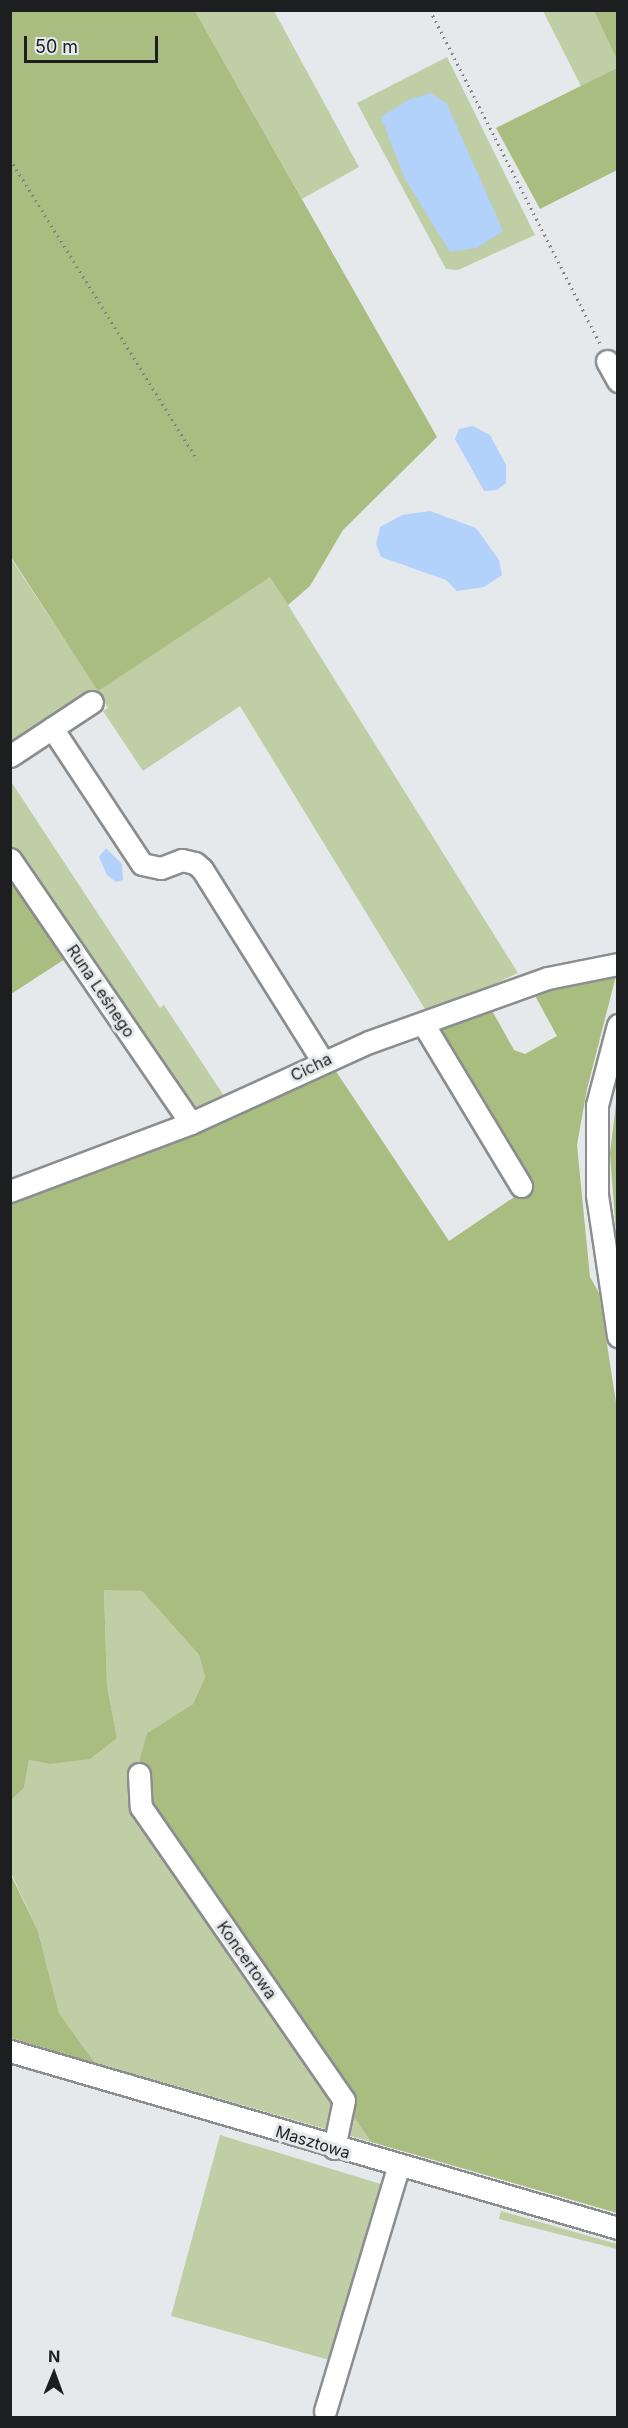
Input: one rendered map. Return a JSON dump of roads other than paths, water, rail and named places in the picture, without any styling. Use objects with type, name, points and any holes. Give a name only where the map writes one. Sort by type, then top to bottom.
[{"type":"street","points":[[607,361],[618,381]]},
{"type":"street","points":[[10,756],[92,702]]},
{"type":"street","points":[[52,729],[142,864],[162,868],[182,860],[195,862],[202,869],[322,1060]]},
{"type":"street","name":"Runa Leśnego","points":[[10,859],[191,1123]]},
{"type":"street","name":"Cicha","points":[[10,1191],[191,1123],[322,1060],[424,1025],[548,978],[618,964]]},
{"type":"street","points":[[424,1025],[521,1186]]},
{"type":"street","points":[[618,1025],[597,1105],[597,1195],[618,1336]]},
{"type":"street","name":"Koncertowa","points":[[139,1774],[141,1807],[344,2100],[334,2148]]},
{"type":"street","name":"Masztowa","points":[[10,2051],[398,2167],[618,2228]]},
{"type":"street","points":[[325,2411],[398,2167]]},
{"type":"water","points":[[431,93],[447,104],[503,231],[477,248],[450,252],[405,179],[381,117],[408,100]]},
{"type":"water","points":[[473,426],[490,435],[506,465],[506,483],[497,490],[484,491],[455,439],[459,429]]},
{"type":"water","points":[[430,511],[476,528],[499,560],[502,575],[484,587],[457,591],[446,580],[381,557],[376,544],[380,527],[402,515]]},
{"type":"water","points":[[106,848],[122,864],[123,880],[116,882],[107,875],[99,857]]}]
